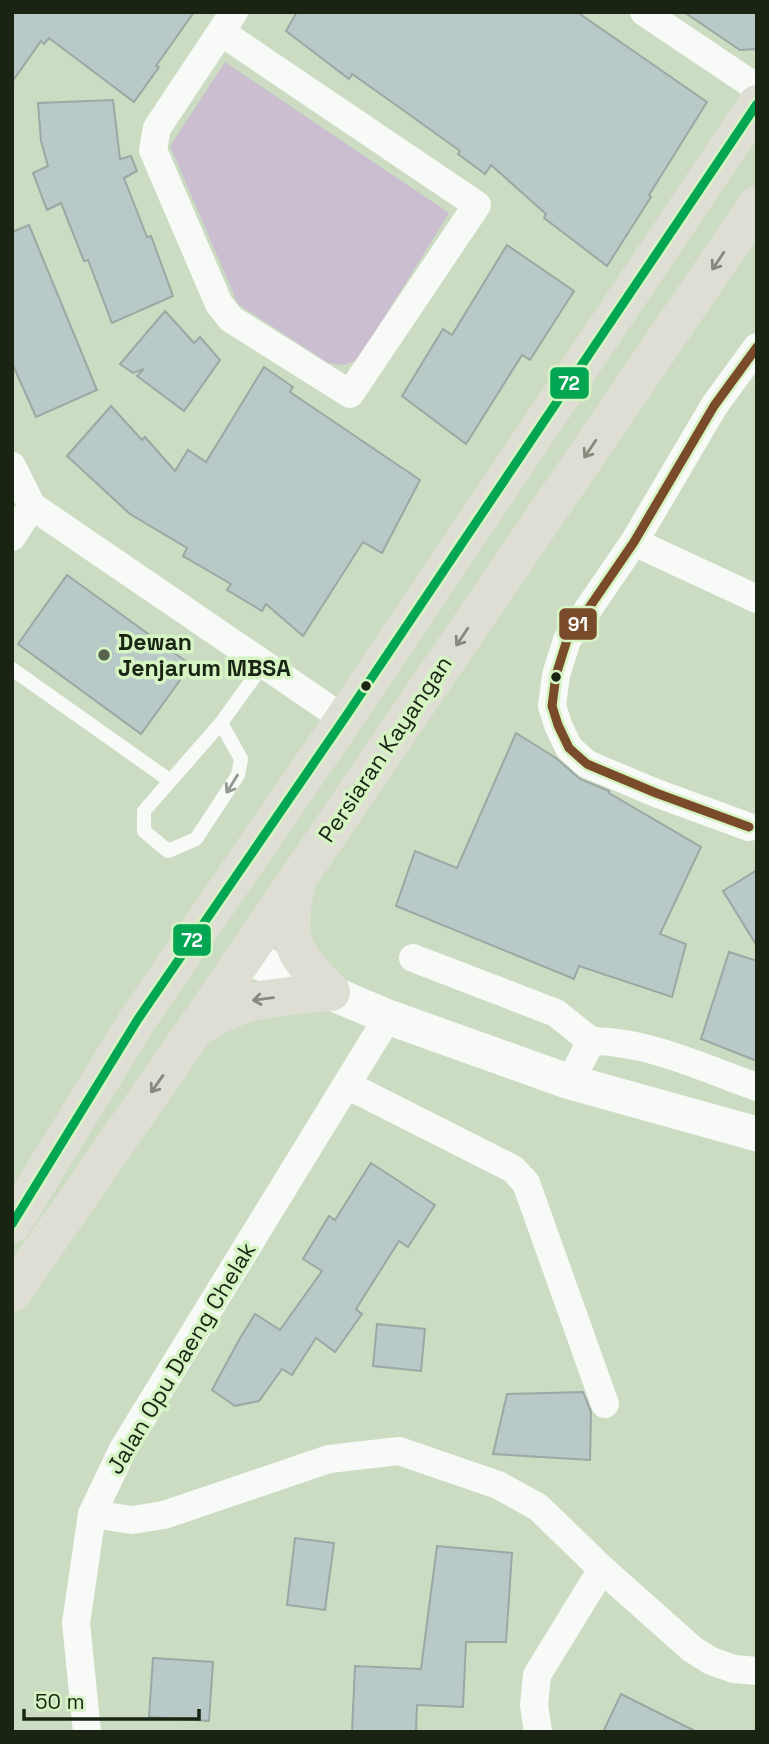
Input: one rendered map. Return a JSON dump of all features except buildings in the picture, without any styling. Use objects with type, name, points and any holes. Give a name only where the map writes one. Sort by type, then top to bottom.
[{"type":"main road","points":[[15,1214],[138,1019],[344,719],[757,104]]},
{"type":"main road","name":"Persiaran Kayangan","points":[[12,1293],[757,205]]},
{"type":"main road","points":[[297,878],[290,916],[291,939],[301,962],[331,992]]},
{"type":"main road","points":[[138,1019],[203,962],[216,956],[235,953],[244,956]]},
{"type":"main road","points":[[196,1028],[220,1012],[254,999],[331,992]]},
{"type":"street","points":[[644,12],[757,88]]},
{"type":"street","points":[[227,22],[477,205],[350,394],[231,319],[219,304],[153,150],[157,128],[227,22]]},
{"type":"street","points":[[750,827],[656,793],[587,764],[569,748],[552,706],[556,674],[567,640],[634,542],[714,406],[757,347]]},
{"type":"street","points":[[12,466],[32,506],[344,719]]},
{"type":"street","points":[[12,537],[32,506]]},
{"type":"street","points":[[634,542],[757,599]]},
{"type":"street","points":[[244,956],[388,1017],[570,1082],[757,1135]]},
{"type":"street","points":[[413,958],[556,1013],[591,1041],[639,1045],[757,1087]]},
{"type":"street","name":"Jalan Opu Daeng Chelak","points":[[87,1732],[76,1623],[92,1514],[123,1449],[388,1017]]},
{"type":"street","points":[[570,1082],[591,1041]]},
{"type":"street","points":[[347,1085],[513,1169],[526,1183],[605,1404]]},
{"type":"street","points":[[92,1514],[132,1520],[164,1515],[329,1459],[399,1451],[498,1485],[538,1507],[602,1569],[692,1649],[711,1661],[734,1669],[757,1671]]},
{"type":"street","points":[[538,1732],[534,1705],[537,1675],[602,1569]]},
{"type":"lane","points":[[221,723],[241,759],[238,775],[196,839],[168,851],[144,831],[144,811],[221,723],[263,666]]},
{"type":"lane","points":[[12,669],[169,780]]},
{"type":"shaded area","points":[[225,62],[449,213],[358,360],[344,365],[328,363],[238,304],[170,146]]},
{"type":"transit line","name":"72","points":[[12,1224],[138,1019],[344,719],[757,104]]},
{"type":"transit line","name":"91","points":[[749,827],[587,764],[569,748],[552,706],[556,675],[567,640],[634,542],[714,406],[757,347]]},
{"type":"place","name":"Dewan Jenjarum MBSA","points":[[104,655]]}]
